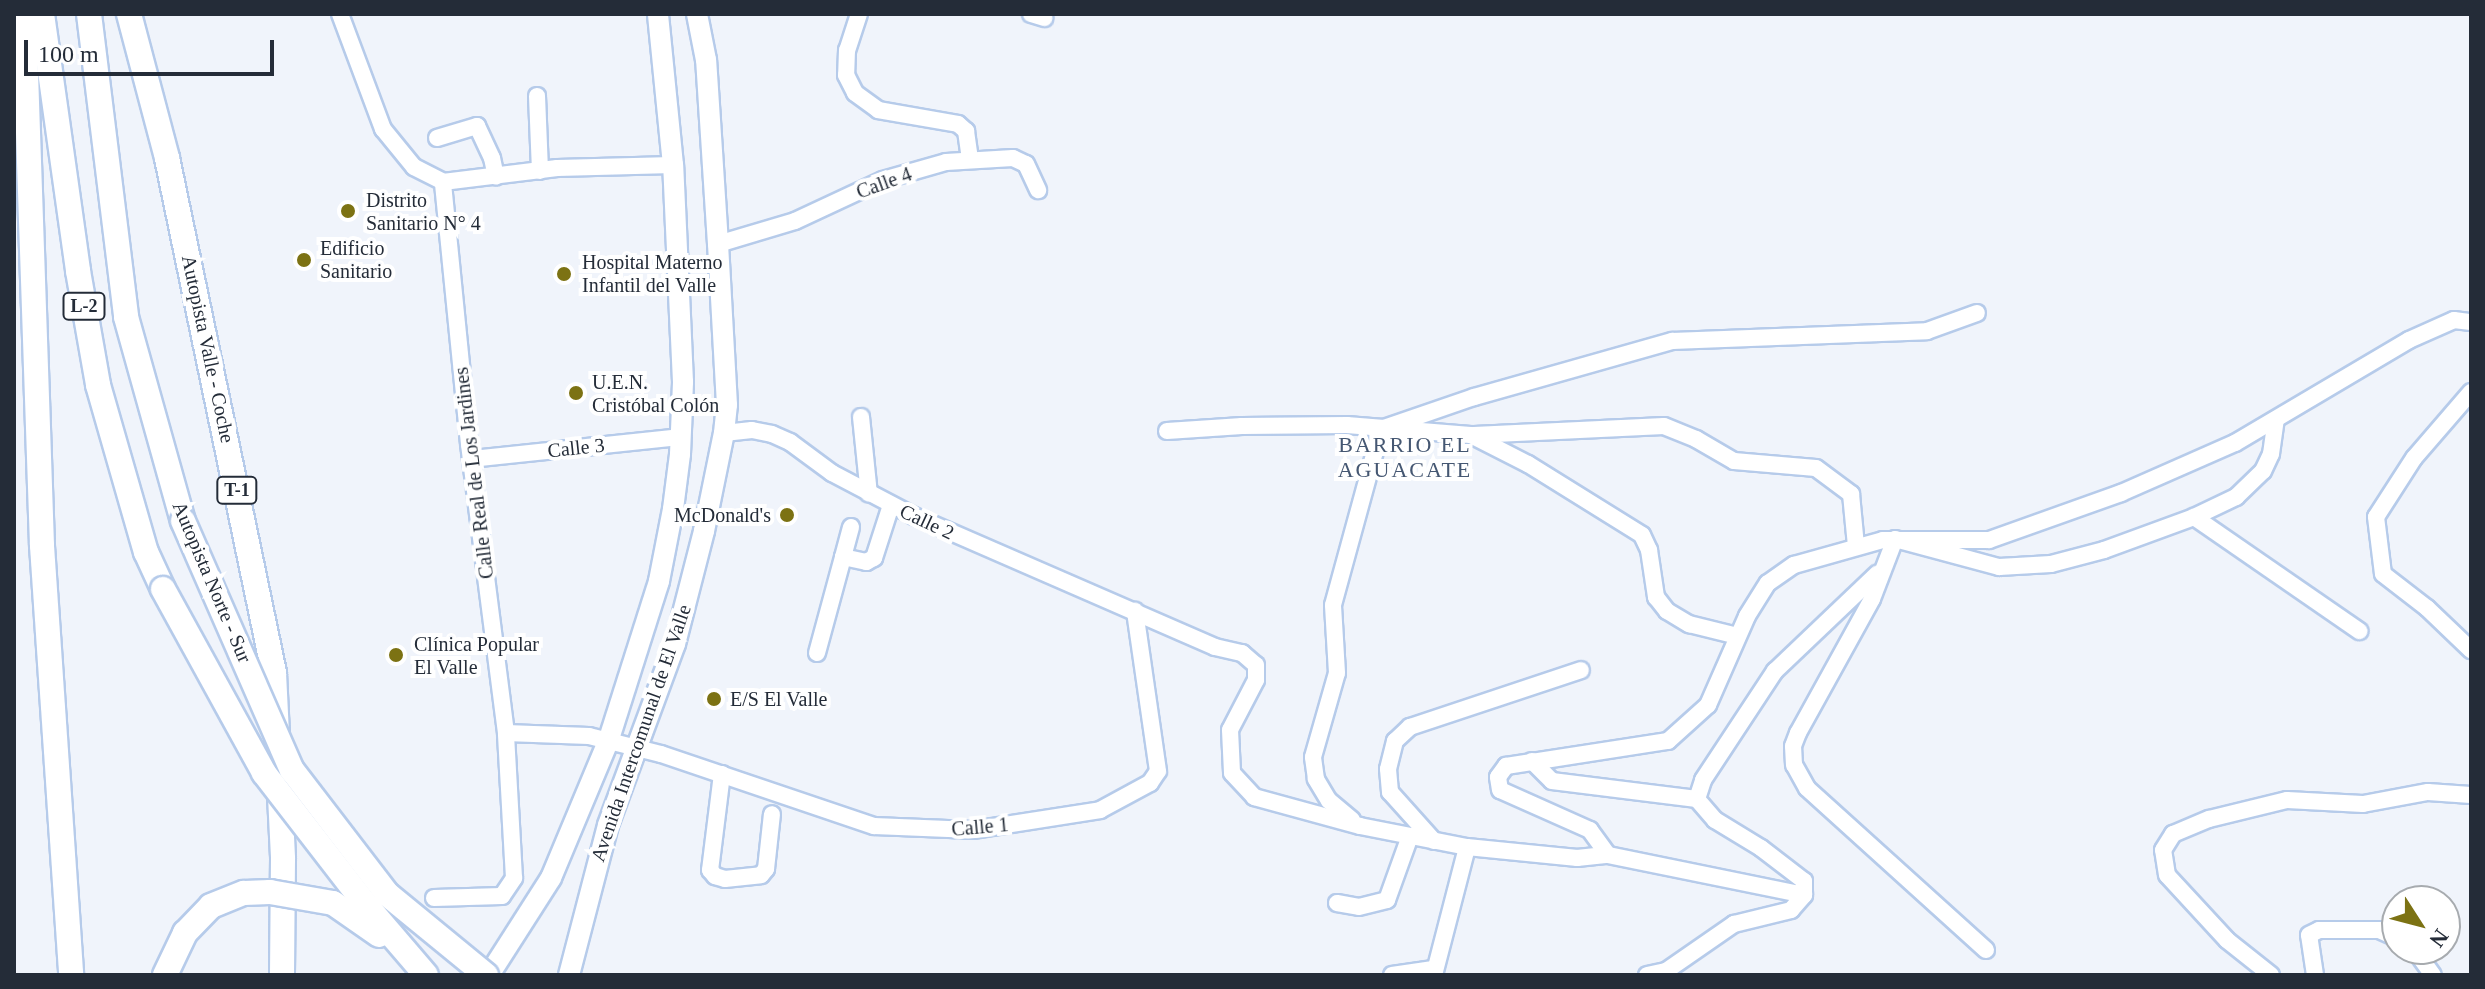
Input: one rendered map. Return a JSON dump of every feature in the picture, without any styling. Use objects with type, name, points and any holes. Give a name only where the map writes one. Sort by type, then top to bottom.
[{"type":"highway","points":[[24,14],[43,560],[71,975]]},
{"type":"highway","name":"Autopista Norte - Sur","points":[[42,14],[78,271],[98,385],[146,552],[163,589],[264,773],[366,905],[426,975]]},
{"type":"highway","name":"Autopista Norte - Sur","points":[[89,14],[126,317],[183,521],[292,770],[387,894],[488,975]]},
{"type":"highway","name":"Autopista Valle - Coche","points":[[129,14],[167,158],[274,673],[283,859],[282,975]]},
{"type":"highway","points":[[165,975],[185,933],[211,906],[244,893],[270,892],[333,903],[368,926],[426,975]]},
{"type":"main road","name":"Avenida Intercomunal de El Valle","points":[[488,975],[551,878],[608,742],[659,581],[673,509],[683,382],[673,165],[658,14]]},
{"type":"main road","name":"Avenida Intercomunal de El Valle","points":[[569,975],[608,825],[638,749],[684,611],[724,433],[727,405],[718,244],[706,60],[697,14]]},
{"type":"street","points":[[340,14],[383,129],[414,167],[443,182],[540,171],[673,165]]},
{"type":"street","points":[[859,14],[847,50],[846,75],[855,93],[878,110],[958,124],[966,131],[970,159]]},
{"type":"street","points":[[537,96],[540,171]]},
{"type":"street","points":[[437,138],[477,126],[492,158],[496,177]]},
{"type":"street","name":"Calle 4","points":[[718,244],[795,221],[883,180],[946,162],[1013,158],[1026,164],[1038,190]]},
{"type":"street","name":"Calle Real de Los Jardines","points":[[434,898],[502,896],[514,878],[506,733],[471,459],[443,182]]},
{"type":"street","points":[[1381,429],[1474,397],[1672,341],[1927,331],[1977,313]]},
{"type":"street","points":[[1608,855],[1590,830],[1500,790],[1498,777],[1506,766],[1668,741],[1708,705],[1737,636],[1768,583],[1794,565],[1856,546],[1895,539],[1989,540],[2121,493],[2235,443],[2409,340],[2454,320],[2471,322]]},
{"type":"street","points":[[2471,392],[2414,458],[2376,517],[2383,574],[2427,608],[2471,650]]},
{"type":"street","points":[[861,417],[869,494]]},
{"type":"street","points":[[1895,539],[1999,567],[2038,565],[2104,550],[2194,517],[2236,497],[2263,471],[2271,454],[2276,419]]},
{"type":"street","points":[[1167,431],[1347,425],[1471,435],[1664,426],[1696,439],[1734,461],[1816,468],[1851,494],[1856,546]]},
{"type":"street","points":[[1381,429],[1333,605],[1337,673],[1313,757],[1316,779],[1329,801],[1360,826],[1434,841],[1577,858],[1608,855],[1804,895]]},
{"type":"street","name":"Calle 2","points":[[724,433],[752,430],[781,438],[891,505],[1215,647],[1242,653],[1256,665],[1256,680],[1230,730],[1232,773],[1254,797],[1360,826]]},
{"type":"street","points":[[1471,435],[1528,464],[1642,535],[1649,550],[1656,597],[1667,611],[1689,624],[1737,636]]},
{"type":"street","name":"Calle 3","points":[[471,459],[681,437]]},
{"type":"street","points":[[843,557],[866,562],[874,558],[891,505]]},
{"type":"street","points":[[2194,517],[2359,631]]},
{"type":"street","points":[[817,653],[851,527]]},
{"type":"street","points":[[1895,539],[1880,571],[1872,599],[1798,733],[1793,746],[1794,765],[1807,788],[1986,950]]},
{"type":"street","points":[[1697,799],[1703,780],[1775,671],[1880,571]]},
{"type":"street","name":"Calle 1","points":[[608,742],[722,774],[874,826],[910,830],[973,830],[1100,810],[1150,783],[1158,771],[1135,611]]},
{"type":"street","points":[[1434,841],[1390,792],[1388,769],[1395,741],[1410,727],[1581,670]]},
{"type":"street","points":[[506,733],[589,736],[608,742]]},
{"type":"street","points":[[1532,761],[1552,781],[1697,799],[1715,820],[1761,848],[1804,881],[1804,895],[1791,910],[1734,924],[1666,971],[1647,975]]},
{"type":"street","points":[[722,774],[710,870],[715,876],[725,879],[761,875],[766,869],[772,814]]},
{"type":"street","points":[[2271,975],[2227,940],[2167,875],[2163,850],[2173,834],[2209,819],[2287,800],[2363,804],[2428,792],[2471,795]]},
{"type":"street","points":[[1337,903],[1359,907],[1387,900],[1410,836]]},
{"type":"street","points":[[1392,975],[1433,972],[1467,847]]},
{"type":"street","points":[[2315,975],[2309,935],[2319,930],[2381,931]]},
{"type":"place","name":"Distrito Sanitario N° 4","points":[[348,211]]},
{"type":"place","name":"Edificio Sanitario","points":[[304,260]]},
{"type":"place","name":"Hospital Materno Infantil del Valle","points":[[564,274]]},
{"type":"place","name":"U.E.N. Cristóbal Colón","points":[[576,393]]},
{"type":"place","name":"McDonald's","points":[[787,515]]},
{"type":"place","name":"Clínica Popular El Valle","points":[[396,655]]},
{"type":"place","name":"E/S El Valle","points":[[714,699]]},
{"type":"district","name":"BARRIO EL AGUACATE","points":[[1405,456]]}]
